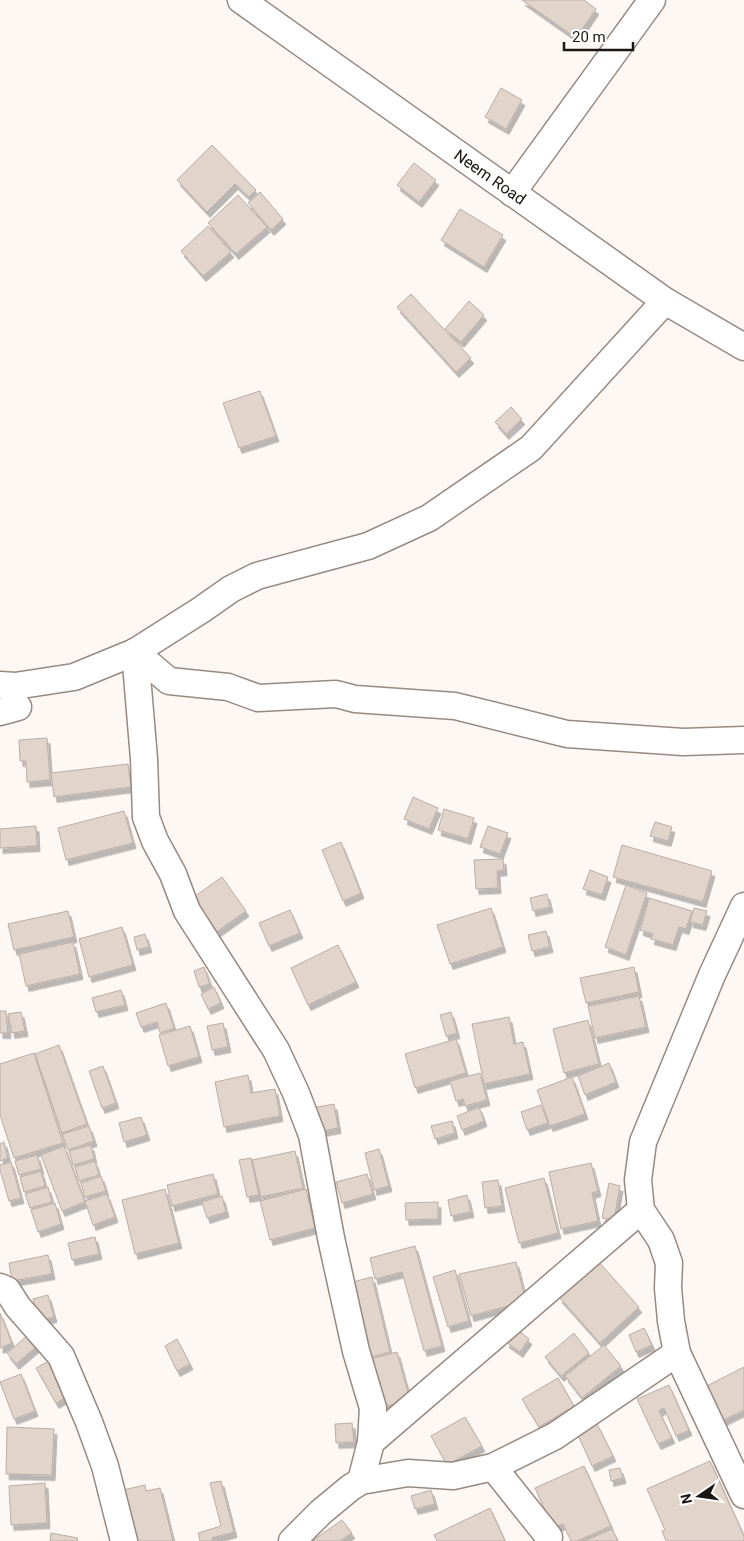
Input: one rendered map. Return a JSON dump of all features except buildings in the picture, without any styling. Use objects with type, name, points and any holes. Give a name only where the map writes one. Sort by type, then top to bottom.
[{"type":"street","name":"Neem Road","points":[[241,0],[665,301],[744,347]]},
{"type":"street","points":[[512,193],[652,0]]},
{"type":"street","points":[[0,685],[15,686],[74,676],[135,652],[231,589],[257,576],[368,546],[429,518],[531,448],[665,301]]},
{"type":"street","points":[[135,652],[169,681],[228,687],[258,698],[336,694],[356,699],[454,706],[568,734],[682,742],[744,740]]},
{"type":"street","points":[[135,652],[144,759],[146,817],[155,840],[173,874],[187,911],[276,1050],[296,1093],[312,1135],[331,1238],[356,1351],[373,1408],[371,1442],[361,1481]]},
{"type":"street","points":[[744,906],[712,975],[643,1142],[638,1180],[641,1210],[661,1240],[669,1263],[668,1288],[677,1353],[744,1495]]},
{"type":"street","points":[[371,1442],[641,1210]]},
{"type":"street","points":[[0,1287],[7,1290],[18,1307],[62,1356],[105,1466],[124,1541]]},
{"type":"street","points":[[292,1541],[321,1512],[361,1481],[408,1473],[453,1476],[493,1467],[555,1436],[677,1353]]},
{"type":"street","points":[[493,1467],[549,1537]]}]
